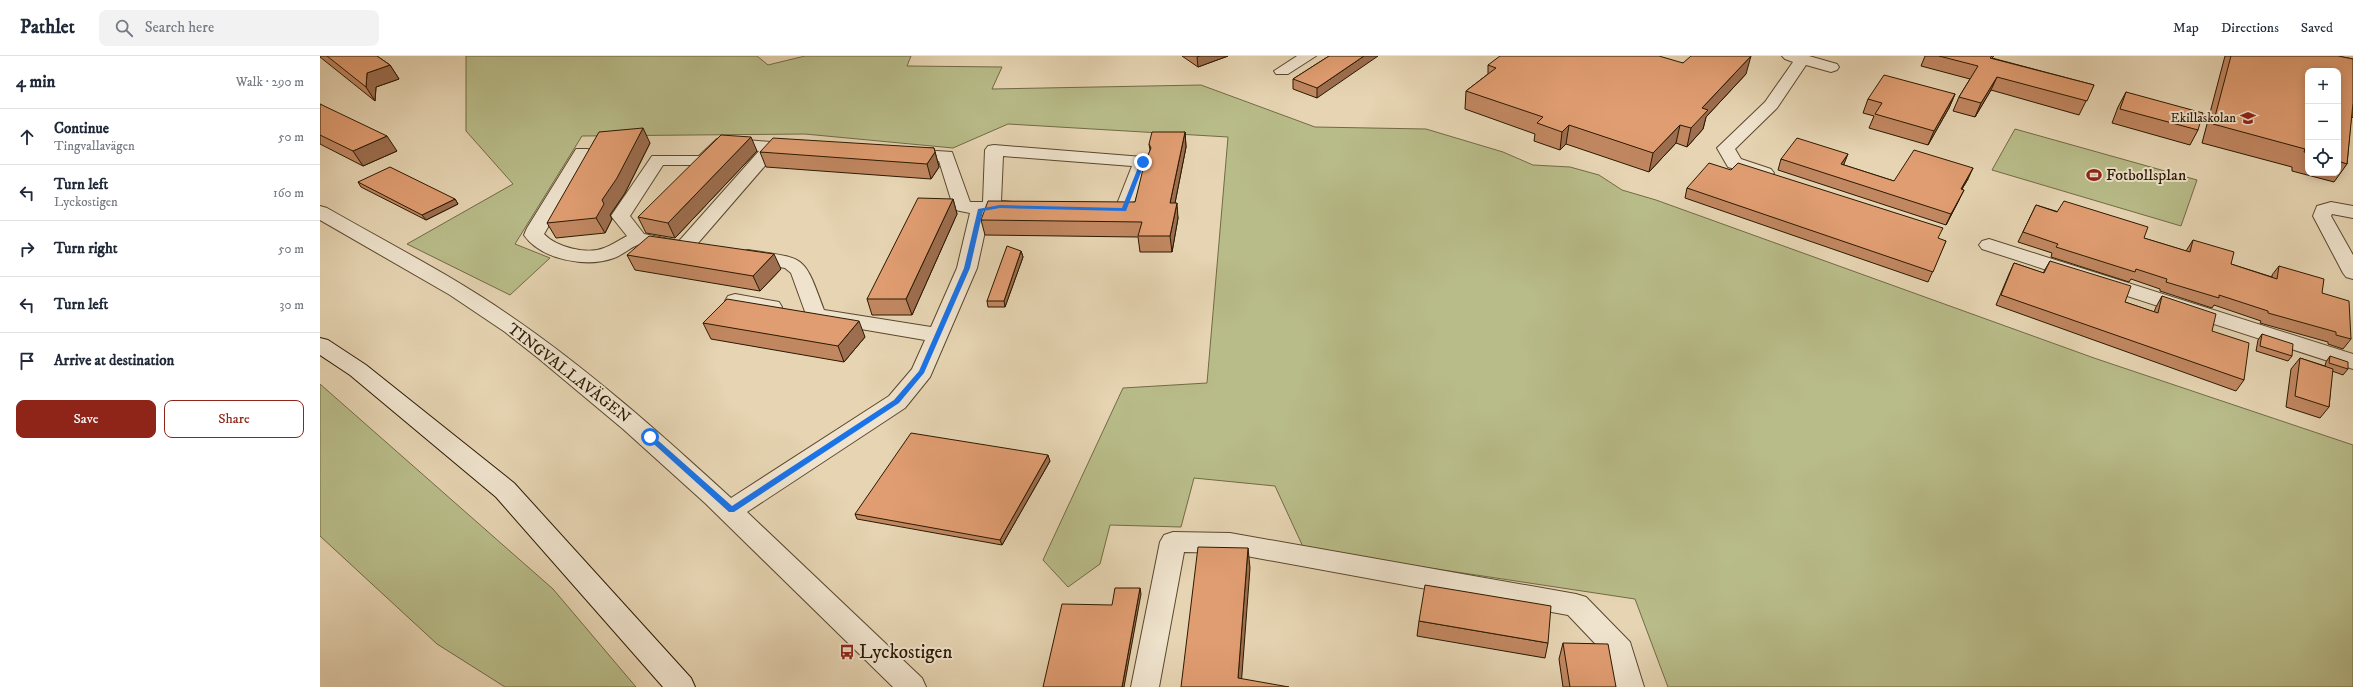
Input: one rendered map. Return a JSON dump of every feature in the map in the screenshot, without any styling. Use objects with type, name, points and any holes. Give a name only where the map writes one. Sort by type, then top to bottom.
[{"type":"street","points":[[1282,71],[1308,56]]},
{"type":"street","points":[[1779,178],[1734,163],[1726,148],[1771,105],[1796,58],[1831,67]]},
{"type":"street","points":[[687,177],[722,143],[772,148],[811,149]]},
{"type":"street","points":[[685,246],[772,148]]},
{"type":"street","points":[[731,510],[896,402],[922,372],[967,268],[986,209],[994,150],[1143,162],[1124,210],[1085,209]]},
{"type":"street","points":[[582,153],[536,228],[534,235],[538,242],[553,250],[596,255],[607,254],[635,235],[646,218]]},
{"type":"street","points":[[890,153],[946,156],[962,206],[986,209],[1031,207]]},
{"type":"street","points":[[703,161],[658,160],[620,216],[635,235],[708,250]]},
{"type":"street","points":[[2353,212],[2331,208],[2324,210],[2322,216],[2353,273]]},
{"type":"street","name":"TINGVALLAVÄGEN","points":[[320,212],[426,272],[502,319],[650,437],[731,510],[912,687]]},
{"type":"street","points":[[1989,245],[2353,362]]},
{"type":"street","points":[[730,253],[791,263],[800,270],[815,315]]},
{"type":"street","points":[[735,301],[938,335]]},
{"type":"street","points":[[320,345],[358,370],[505,490],[681,687]]},
{"type":"street","points":[[1145,687],[1174,542],[1230,544],[1576,605],[1620,650],[1630,687]]},
{"type":"green space","points":[[466,56],[757,56],[768,65],[805,56],[911,56],[907,66],[1002,67],[992,89],[1201,85],[1315,127],[1426,129],[1503,152],[1533,165],[1570,167],[1599,175],[1622,190],[1656,200],[2094,358],[2353,445],[2353,687],[1668,687],[1635,599],[1304,549],[1275,486],[1194,478],[1181,527],[1110,525],[1100,564],[1068,587],[1043,560],[1123,388],[1207,383],[1228,137],[1008,124],[953,148],[805,134],[582,136],[515,244],[550,258],[510,295],[407,244],[513,184],[466,131]]},
{"type":"green space","name":"Fotbollsplan","points":[[2015,129],[2197,180],[2181,226],[1992,170]]},
{"type":"green space","points":[[320,384],[553,589],[636,687],[505,687],[437,644],[320,536]]},
{"type":"building","points":[[327,56],[377,56],[390,65],[367,73],[366,87]]},
{"type":"building","points":[[1329,56],[1364,56],[1317,88],[1293,79]]},
{"type":"building","points":[[1500,56],[1659,56],[1683,63],[1691,56],[1751,56],[1702,108],[1708,110],[1691,128],[1680,125],[1653,153],[1569,125],[1562,132],[1537,123],[1543,117],[1466,91],[1496,68],[1488,65]]},
{"type":"building","points":[[1939,56],[1992,56],[1990,58],[2094,85],[2087,101],[1997,77],[1981,103],[1959,97],[1978,66]]},
{"type":"building","points":[[2231,56],[2338,56],[2353,59],[2353,103],[2347,164],[2341,162],[2341,68],[2305,68],[2305,149],[2213,124]]},
{"type":"building","points":[[1884,75],[1955,94],[1934,131],[1875,114],[1882,103],[1868,99]]},
{"type":"building","points":[[2126,92],[2203,113],[2198,130],[2120,109]]},
{"type":"building","points":[[320,104],[387,136],[353,151],[320,135]]},
{"type":"building","points":[[643,128],[617,178],[602,200],[604,204],[596,218],[547,223],[599,132]]},
{"type":"building","points":[[1152,132],[1185,132],[1170,203],[1177,203],[1170,236],[1138,236],[1142,222],[981,220],[988,201],[1135,202],[1144,165],[1151,148],[1149,144]]},
{"type":"building","points":[[721,135],[751,137],[668,223],[638,217]]},
{"type":"building","points":[[773,138],[934,148],[935,152],[927,164],[760,152]]},
{"type":"building","points":[[1797,138],[1848,154],[1841,164],[1894,181],[1914,150],[1973,168],[1961,189],[1964,190],[1951,214],[1781,159]]},
{"type":"building","points":[[1709,163],[1731,170],[1738,163],[1943,228],[1938,238],[1946,241],[1933,272],[1687,188]]},
{"type":"building","points":[[390,167],[455,199],[422,215],[358,182]]},
{"type":"building","points":[[918,198],[953,199],[906,299],[867,299]]},
{"type":"building","points":[[2064,201],[2148,227],[2144,238],[2190,252],[2193,240],[2234,252],[2231,264],[2277,279],[2279,266],[2324,279],[2322,293],[2349,301],[2351,339],[2336,335],[2336,332],[2268,313],[2268,311],[2219,295],[2219,298],[2166,282],[2167,279],[2136,269],[2135,272],[2056,247],[2058,244],[2023,232],[2036,205],[2057,212]]},
{"type":"building","points":[[649,236],[774,254],[753,276],[627,255]]},
{"type":"building","points":[[1007,246],[1021,251],[1004,301],[987,301]]},
{"type":"building","points":[[2050,261],[2131,286],[2125,302],[2158,313],[2162,296],[2216,314],[2212,331],[2249,343],[2244,380],[2001,295],[2014,263],[2044,273]]},
{"type":"building","points":[[727,299],[859,321],[838,346],[703,323]]},
{"type":"building","points":[[2262,334],[2293,344],[2292,356],[2260,346]]},
{"type":"building","points":[[2330,356],[2348,362],[2348,369],[2329,363]]},
{"type":"building","points":[[2300,358],[2333,369],[2329,407],[2295,396]]},
{"type":"building","points":[[911,433],[1048,455],[1000,540],[855,514]]},
{"type":"building","points":[[1198,547],[1248,548],[1238,678],[1289,687],[1181,687]]},
{"type":"building","points":[[1425,585],[1551,606],[1548,643],[1419,621]]},
{"type":"building","points":[[1115,588],[1140,588],[1122,687],[1043,687],[1062,604],[1112,605]]},
{"type":"building","points":[[1563,643],[1608,644],[1616,687],[1570,687]]},
{"type":"place","name":"Ekillaskolan","points":[[2248,118]]},
{"type":"place","name":"Fotbollsplan","points":[[2094,175]]},
{"type":"place","name":"Lyckostigen","points":[[847,652]]},
{"type":"route","points":[[650,437],[731,510],[896,402],[922,372],[967,268],[980,210],[1000,207],[1124,210],[1143,162]]}]
